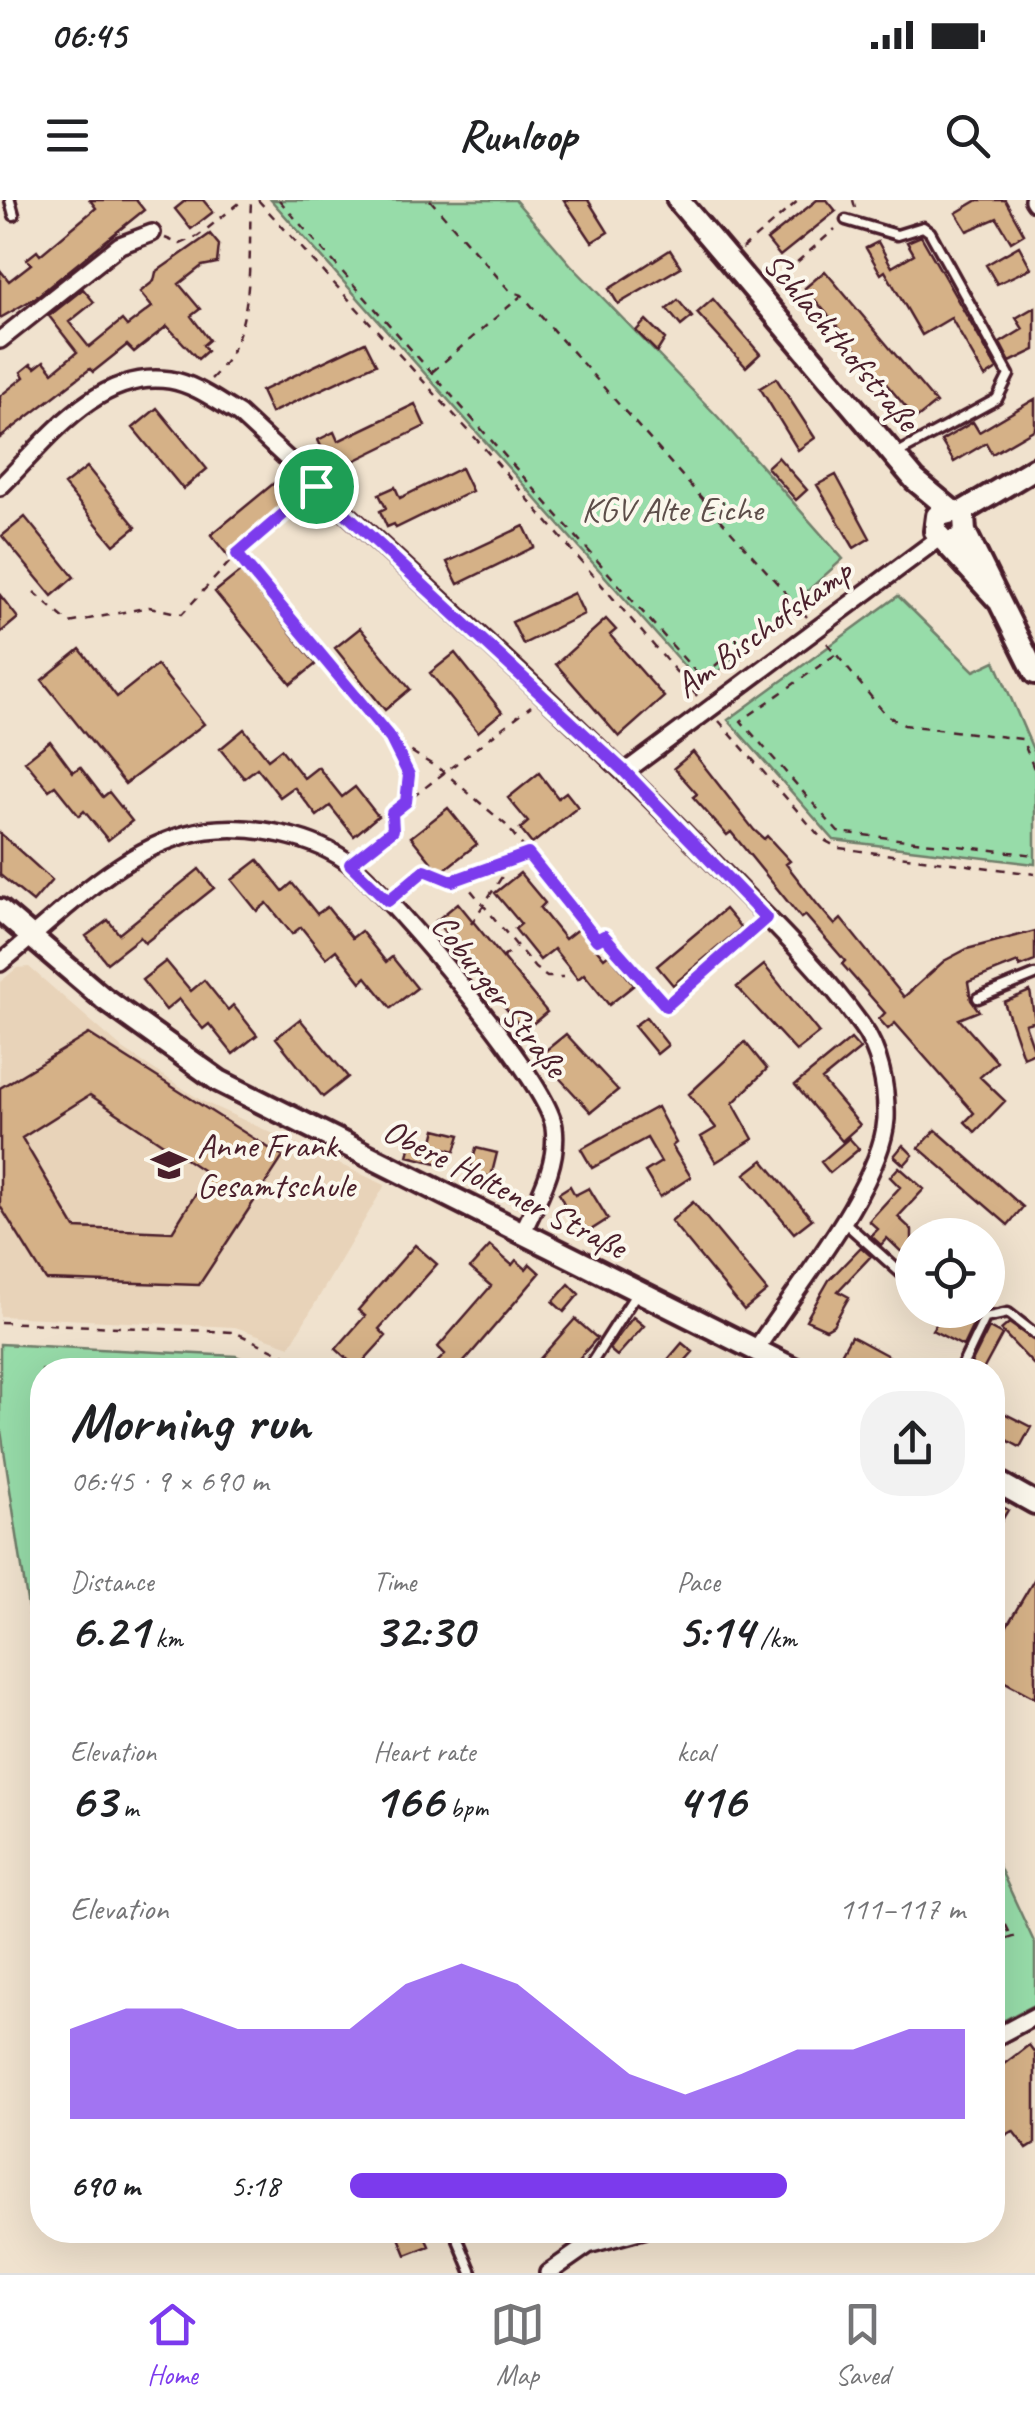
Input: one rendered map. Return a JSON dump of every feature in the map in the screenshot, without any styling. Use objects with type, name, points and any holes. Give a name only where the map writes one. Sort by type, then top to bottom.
[{"type":"street","name":"Schlachthofstraße","points":[[678,200],[916,480],[998,600],[1035,673]]},
{"type":"street","points":[[0,340],[120,245],[152,234]]},
{"type":"street","points":[[0,487],[86,403],[107,390],[134,382],[170,380],[200,391],[239,414],[625,772],[766,918],[862,1026],[876,1052],[886,1121],[878,1154],[842,1220],[756,1348]]},
{"type":"street","name":"Am Bischofskamp","points":[[625,772],[949,527],[1035,468]]},
{"type":"street","name":"Coburger Straße","points":[[0,964],[138,854],[207,830],[244,830],[296,838],[350,864],[388,901],[492,1029],[548,1106],[554,1124],[551,1170],[522,1234]]},
{"type":"street","name":"Obere Holtener Straße","points":[[0,910],[103,998],[219,1082],[774,1358]]},
{"type":"street","points":[[1005,1486],[1035,1503]]},
{"type":"street","points":[[1005,2031],[1035,2016]]},
{"type":"street","points":[[548,2273],[595,2243]]},
{"type":"lane","points":[[10,200],[14,215]]},
{"type":"lane","points":[[846,220],[897,235],[923,227],[930,232],[1009,375],[996,399],[896,454]]},
{"type":"lane","points":[[350,864],[393,830]]},
{"type":"lane","points":[[388,901],[425,870]]},
{"type":"lane","points":[[978,998],[1035,975]]},
{"type":"lane","points":[[842,1220],[895,1268]]},
{"type":"lane","points":[[595,1358],[638,1290]]},
{"type":"lane","points":[[966,1358],[985,1318],[996,1313],[1018,1316],[1035,1334]]},
{"type":"lane","points":[[459,2243],[472,2273]]},
{"type":"path","points":[[152,234],[180,244],[198,236],[243,200]]},
{"type":"path","points":[[200,391],[232,360],[245,307],[251,200]]},
{"type":"path","points":[[258,200],[478,441],[822,839],[839,848],[1035,874]]},
{"type":"path","points":[[279,200],[701,678],[792,598],[522,295],[510,291],[430,200]]},
{"type":"path","points":[[730,260],[800,200]]},
{"type":"path","points":[[760,294],[857,210],[853,200]]},
{"type":"path","points":[[432,372],[522,295]]},
{"type":"path","points":[[34,592],[69,623],[148,607],[182,614],[237,554],[316,486]]},
{"type":"path","points":[[237,554],[391,739],[409,775],[406,802]]},
{"type":"path","points":[[1035,771],[1022,739],[904,725],[886,715],[836,654],[741,721],[838,832],[1035,856]]},
{"type":"path","points":[[393,830],[392,813],[545,696]]},
{"type":"path","points":[[391,739],[444,772],[506,826],[597,940],[604,936],[666,1006],[766,918]]},
{"type":"path","points":[[425,870],[452,881],[528,854]]},
{"type":"path","points":[[471,924],[514,859]]},
{"type":"path","points":[[462,878],[547,977],[563,978]]},
{"type":"path","points":[[502,958],[517,946]]},
{"type":"path","points":[[0,1322],[234,1332],[291,1358]]},
{"type":"path","points":[[1005,1923],[1012,1938]]},
{"type":"path","points":[[1005,1940],[1020,1935]]},
{"type":"shaded area","name":"Anne Frank Gesamtschule","points":[[29,967],[123,1049],[202,1101],[385,1185],[290,1346],[235,1327],[0,1316],[0,982],[17,968]]},
{"type":"green space","name":"KGV Alte Eiche","points":[[271,200],[515,200],[571,265],[718,417],[843,559],[702,686]]},
{"type":"green space","points":[[898,596],[974,671],[995,661],[1035,754],[1035,864],[834,840],[728,720]]},
{"type":"green space","points":[[0,1344],[241,1358],[30,1358],[30,1620],[0,1424]]},
{"type":"green space","points":[[1005,1879],[1035,1944],[1035,2004],[1005,2020]]},
{"type":"building","points":[[90,200],[136,200],[144,210],[35,298],[0,318],[0,270],[9,281],[31,264],[27,259],[37,251],[40,255],[96,208]]},
{"type":"building","points":[[186,200],[203,200],[213,212],[191,229],[175,209]]},
{"type":"building","points":[[564,200],[588,200],[608,232],[592,242]]},
{"type":"building","points":[[817,200],[827,200],[836,211],[780,256],[767,240]]},
{"type":"building","points":[[978,200],[1005,200],[1024,234],[1011,242],[997,218],[967,231],[956,213]]},
{"type":"building","points":[[210,234],[219,245],[217,263],[202,266],[179,284],[200,309],[191,316],[209,340],[203,345],[207,351],[198,359],[167,326],[134,352],[127,345],[93,372],[90,369],[0,438],[0,396],[24,377],[21,372],[44,361],[53,372],[77,352],[49,316],[83,289],[94,302],[69,322],[89,347],[122,320],[127,326],[152,307],[140,292],[154,281],[156,272]]},
{"type":"building","points":[[921,236],[997,369],[985,377],[951,318],[922,335],[885,271],[881,274],[866,248],[878,242],[892,267],[914,254],[907,242]]},
{"type":"building","points":[[1019,246],[1031,268],[997,284],[986,265]]},
{"type":"building","points":[[670,250],[681,267],[618,304],[609,289]]},
{"type":"building","points":[[825,271],[936,403],[916,419],[805,288]]},
{"type":"building","points":[[713,299],[760,354],[746,367],[697,313]]},
{"type":"building","points":[[678,300],[692,317],[681,326],[667,309]]},
{"type":"building","points":[[1035,307],[1035,350],[1010,362],[1000,343],[1023,329],[1016,318]]},
{"type":"building","points":[[646,320],[665,339],[657,352],[636,331]]},
{"type":"building","points":[[365,342],[376,364],[271,413],[261,391]]},
{"type":"building","points":[[776,378],[815,438],[798,450],[760,388]]},
{"type":"building","points":[[1035,399],[1035,429],[992,454],[986,443],[954,462],[941,441],[973,422],[979,432]]},
{"type":"building","points":[[415,404],[425,426],[333,471],[318,440],[334,432],[338,441]]},
{"type":"building","points":[[157,408],[207,469],[183,489],[133,428]]},
{"type":"building","points":[[778,457],[807,490],[796,500],[767,467]]},
{"type":"building","points":[[87,467],[136,527],[114,545],[64,485]]},
{"type":"building","points":[[461,468],[472,491],[396,528],[394,524],[387,527],[380,511],[386,508],[379,494],[395,487],[400,498]]},
{"type":"building","points":[[836,475],[870,538],[854,548],[817,485]]},
{"type":"building","points":[[279,479],[294,498],[229,557],[211,535]]},
{"type":"building","points":[[25,517],[74,577],[52,596],[2,536]]},
{"type":"building","points":[[524,526],[534,547],[458,584],[447,562]]},
{"type":"building","points":[[241,571],[316,664],[291,684],[215,592]]},
{"type":"building","points":[[574,593],[584,614],[523,644],[512,622]]},
{"type":"building","points":[[0,595],[18,618],[0,633]]},
{"type":"building","points":[[606,619],[616,630],[610,635],[664,697],[619,737],[556,664]]},
{"type":"building","points":[[360,628],[410,689],[385,710],[335,648]]},
{"type":"building","points":[[80,649],[117,697],[157,665],[204,724],[125,784],[42,680]]},
{"type":"building","points":[[455,653],[502,712],[478,732],[430,673]]},
{"type":"building","points":[[244,729],[268,759],[281,749],[304,778],[318,767],[342,797],[355,787],[378,816],[354,836],[330,806],[317,816],[294,787],[280,797],[257,768],[244,778],[220,749]]},
{"type":"building","points":[[50,741],[73,772],[80,767],[103,797],[109,792],[132,821],[108,840],[84,811],[79,816],[55,786],[49,790],[25,761]]},
{"type":"building","points":[[693,752],[754,830],[764,839],[767,836],[790,861],[786,864],[835,925],[841,919],[904,997],[944,961],[967,949],[1035,931],[1035,961],[1020,967],[1018,962],[968,982],[971,1000],[979,1011],[959,1019],[997,1062],[980,1077],[1005,1101],[975,1132],[965,1122],[974,1113],[895,1023],[888,1029],[879,1019],[885,1013],[842,964],[845,961],[805,915],[801,918],[731,832],[727,835],[693,797],[697,794],[674,768]]},
{"type":"building","points":[[539,773],[558,798],[566,792],[578,807],[532,844],[520,829],[528,822],[508,798]]},
{"type":"building","points":[[448,808],[477,844],[440,873],[411,837]]},
{"type":"building","points":[[0,833],[52,880],[33,902],[0,875]]},
{"type":"building","points":[[258,860],[283,891],[292,883],[317,914],[327,907],[352,938],[361,931],[386,962],[392,957],[417,988],[391,1008],[366,977],[361,982],[336,950],[326,958],[301,927],[292,934],[267,903],[257,911],[232,880]]},
{"type":"building","points":[[199,869],[214,888],[145,943],[140,937],[107,963],[86,936],[108,920],[119,934]]},
{"type":"building","points":[[520,873],[545,903],[540,908],[565,939],[579,928],[604,958],[609,954],[634,985],[609,1005],[584,974],[578,979],[554,949],[540,960],[515,929],[521,924],[495,893]]},
{"type":"building","points":[[458,903],[547,1012],[524,1031],[436,921]]},
{"type":"building","points":[[725,909],[741,928],[673,985],[657,966]]},
{"type":"building","points":[[166,961],[191,991],[204,980],[228,1010],[233,1005],[257,1035],[233,1054],[209,1024],[203,1029],[179,999],[166,1010],[142,980]]},
{"type":"building","points":[[764,965],[819,1033],[796,1051],[737,987]]},
{"type":"building","points":[[1030,991],[1035,1021],[1025,1024],[1035,1052],[1023,1057],[1004,1002]]},
{"type":"building","points":[[646,1017],[668,1045],[657,1054],[634,1026]]},
{"type":"building","points":[[300,1019],[348,1077],[323,1097],[276,1038]]},
{"type":"building","name":"Anne Frank Gesamtschule","points":[[89,1034],[283,1157],[199,1285],[46,1280],[0,1206],[0,1088]],"holes":[[[90,1095],[208,1174],[172,1232],[75,1228],[22,1138]]]},
{"type":"building","points":[[566,1034],[618,1090],[591,1112],[539,1056]]},
{"type":"building","points":[[851,1039],[860,1049],[822,1080],[860,1125],[842,1141],[795,1085]]},
{"type":"building","points":[[745,1042],[767,1069],[733,1103],[753,1139],[716,1162],[701,1137],[716,1128],[689,1094]]},
{"type":"building","points":[[657,1107],[676,1143],[672,1146],[691,1177],[660,1197],[645,1172],[661,1162],[647,1138],[592,1168],[581,1149]]},
{"type":"building","points":[[436,1129],[460,1135],[455,1151],[444,1148],[440,1164],[408,1156],[413,1136],[433,1141]]},
{"type":"building","points":[[936,1130],[1023,1207],[1008,1225],[1005,1218],[1000,1218],[919,1148]]},
{"type":"building","points":[[849,1138],[859,1149],[830,1173],[821,1162]]},
{"type":"building","points":[[903,1145],[913,1155],[904,1165],[894,1156]]},
{"type":"building","points":[[476,1148],[497,1153],[491,1177],[470,1172]]},
{"type":"building","points":[[763,1160],[812,1219],[794,1233],[745,1174]]},
{"type":"building","points":[[899,1167],[924,1189],[895,1218],[895,1246],[887,1238],[881,1245],[871,1236],[878,1229],[869,1221],[900,1187],[890,1177]]},
{"type":"building","points":[[570,1186],[575,1195],[589,1188],[608,1219],[583,1235],[577,1232],[559,1193]]},
{"type":"building","points":[[693,1202],[767,1291],[744,1310],[671,1221]]},
{"type":"building","points":[[415,1245],[437,1264],[379,1329],[386,1336],[366,1358],[346,1358],[336,1349],[365,1316],[358,1310]]},
{"type":"building","points":[[490,1246],[512,1265],[516,1260],[526,1269],[530,1264],[540,1273],[467,1358],[441,1358],[445,1354],[438,1347],[491,1286],[470,1268]]},
{"type":"building","points":[[861,1247],[871,1256],[838,1291],[849,1297],[833,1325],[826,1329],[806,1320],[829,1280]]},
{"type":"building","points":[[569,1284],[579,1294],[564,1312],[553,1302]]},
{"type":"building","points":[[633,1317],[644,1326],[617,1356],[609,1349]]},
{"type":"building","points":[[575,1319],[597,1338],[580,1358],[541,1358]]},
{"type":"building","points":[[1009,1323],[1035,1341],[1035,1366],[1001,1330]]},
{"type":"building","points":[[933,1328],[972,1328],[963,1346]]},
{"type":"building","points":[[989,1328],[1002,1335],[990,1358],[974,1358]]},
{"type":"building","points":[[851,1336],[892,1358],[844,1358],[840,1356]]},
{"type":"building","points":[[682,1343],[693,1352],[688,1358],[669,1358]]},
{"type":"building","points":[[1005,1414],[1031,1427],[1020,1447],[1005,1439]]},
{"type":"building","points":[[1035,1578],[1035,1698],[1005,1682],[1005,1629]]},
{"type":"building","points":[[1029,2045],[1035,2053],[1035,2144],[1027,2149],[1013,2131],[1005,2136],[1005,2063]]},
{"type":"building","points":[[401,2243],[428,2243],[429,2246],[406,2255]]},
{"type":"place","name":"Anne Frank Gesamtschule","points":[[169,1165]]},
{"type":"route","points":[[316,486],[625,772],[766,918],[666,1006],[604,936],[597,940],[528,854],[452,881],[425,870],[388,901],[350,864],[393,830],[392,813],[406,802],[409,775],[391,739],[237,554],[316,486]]}]
